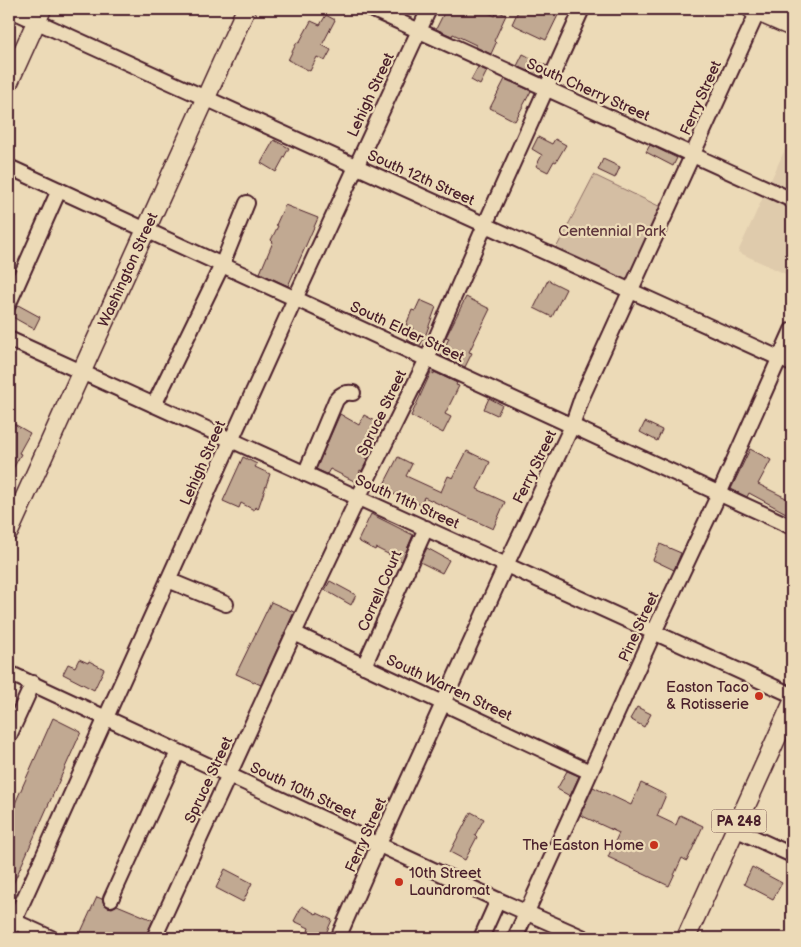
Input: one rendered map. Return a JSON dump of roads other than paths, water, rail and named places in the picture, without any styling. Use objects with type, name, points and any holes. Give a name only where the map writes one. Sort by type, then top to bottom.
[{"type":"main road","name":"Washington Street","points":[[9,532],[14,504],[82,372],[246,9]]},
{"type":"main road","points":[[756,10],[792,27]]},
{"type":"main road","points":[[9,82],[39,15]]},
{"type":"main road","name":"PA 248","points":[[686,938],[792,704]]},
{"type":"street","name":"South 12th Street","points":[[9,9],[39,15],[206,98],[792,364]]},
{"type":"street","name":"South Cherry Street","points":[[371,9],[792,200]]},
{"type":"street","name":"Lehigh Street","points":[[10,924],[106,718],[295,299],[429,9]]},
{"type":"street","name":"Spruce Street","points":[[154,938],[294,633],[426,359],[484,225],[582,9]]},
{"type":"street","name":"Ferry Street","points":[[338,938],[506,565],[572,426],[582,397],[693,155],[756,10]]},
{"type":"street","name":"South Elder Street","points":[[9,167],[792,527]]},
{"type":"street","points":[[9,303],[59,190]]},
{"type":"street","points":[[154,405],[222,265],[247,203]]},
{"type":"street","name":"Pine Street","points":[[515,938],[719,494],[792,330]]},
{"type":"street","name":"South 11th Street","points":[[9,339],[792,695]]},
{"type":"street","points":[[305,474],[336,400],[341,394],[353,393]]},
{"type":"street","name":"Correll Court","points":[[364,666],[426,528]]},
{"type":"street","points":[[168,580],[226,604]]},
{"type":"street","name":"South Warren Street","points":[[294,633],[590,772]]},
{"type":"street","name":"South 10th Street","points":[[9,673],[526,913],[584,938]]},
{"type":"street","points":[[9,736],[33,683]]},
{"type":"street","points":[[111,899],[178,752]]},
{"type":"street","points":[[735,829],[792,855]]},
{"type":"street","points":[[481,938],[498,900]]},
{"type":"street","points":[[10,924],[51,938]]},
{"type":"place","name":"Easton Taco & Rotisserie","points":[[759,696]]},
{"type":"place","name":"The Easton Home","points":[[654,845]]},
{"type":"place","name":"10th Street Laundromat","points":[[399,882]]},
{"type":"park label","name":"Centennial Park","points":[[612,231]]}]
